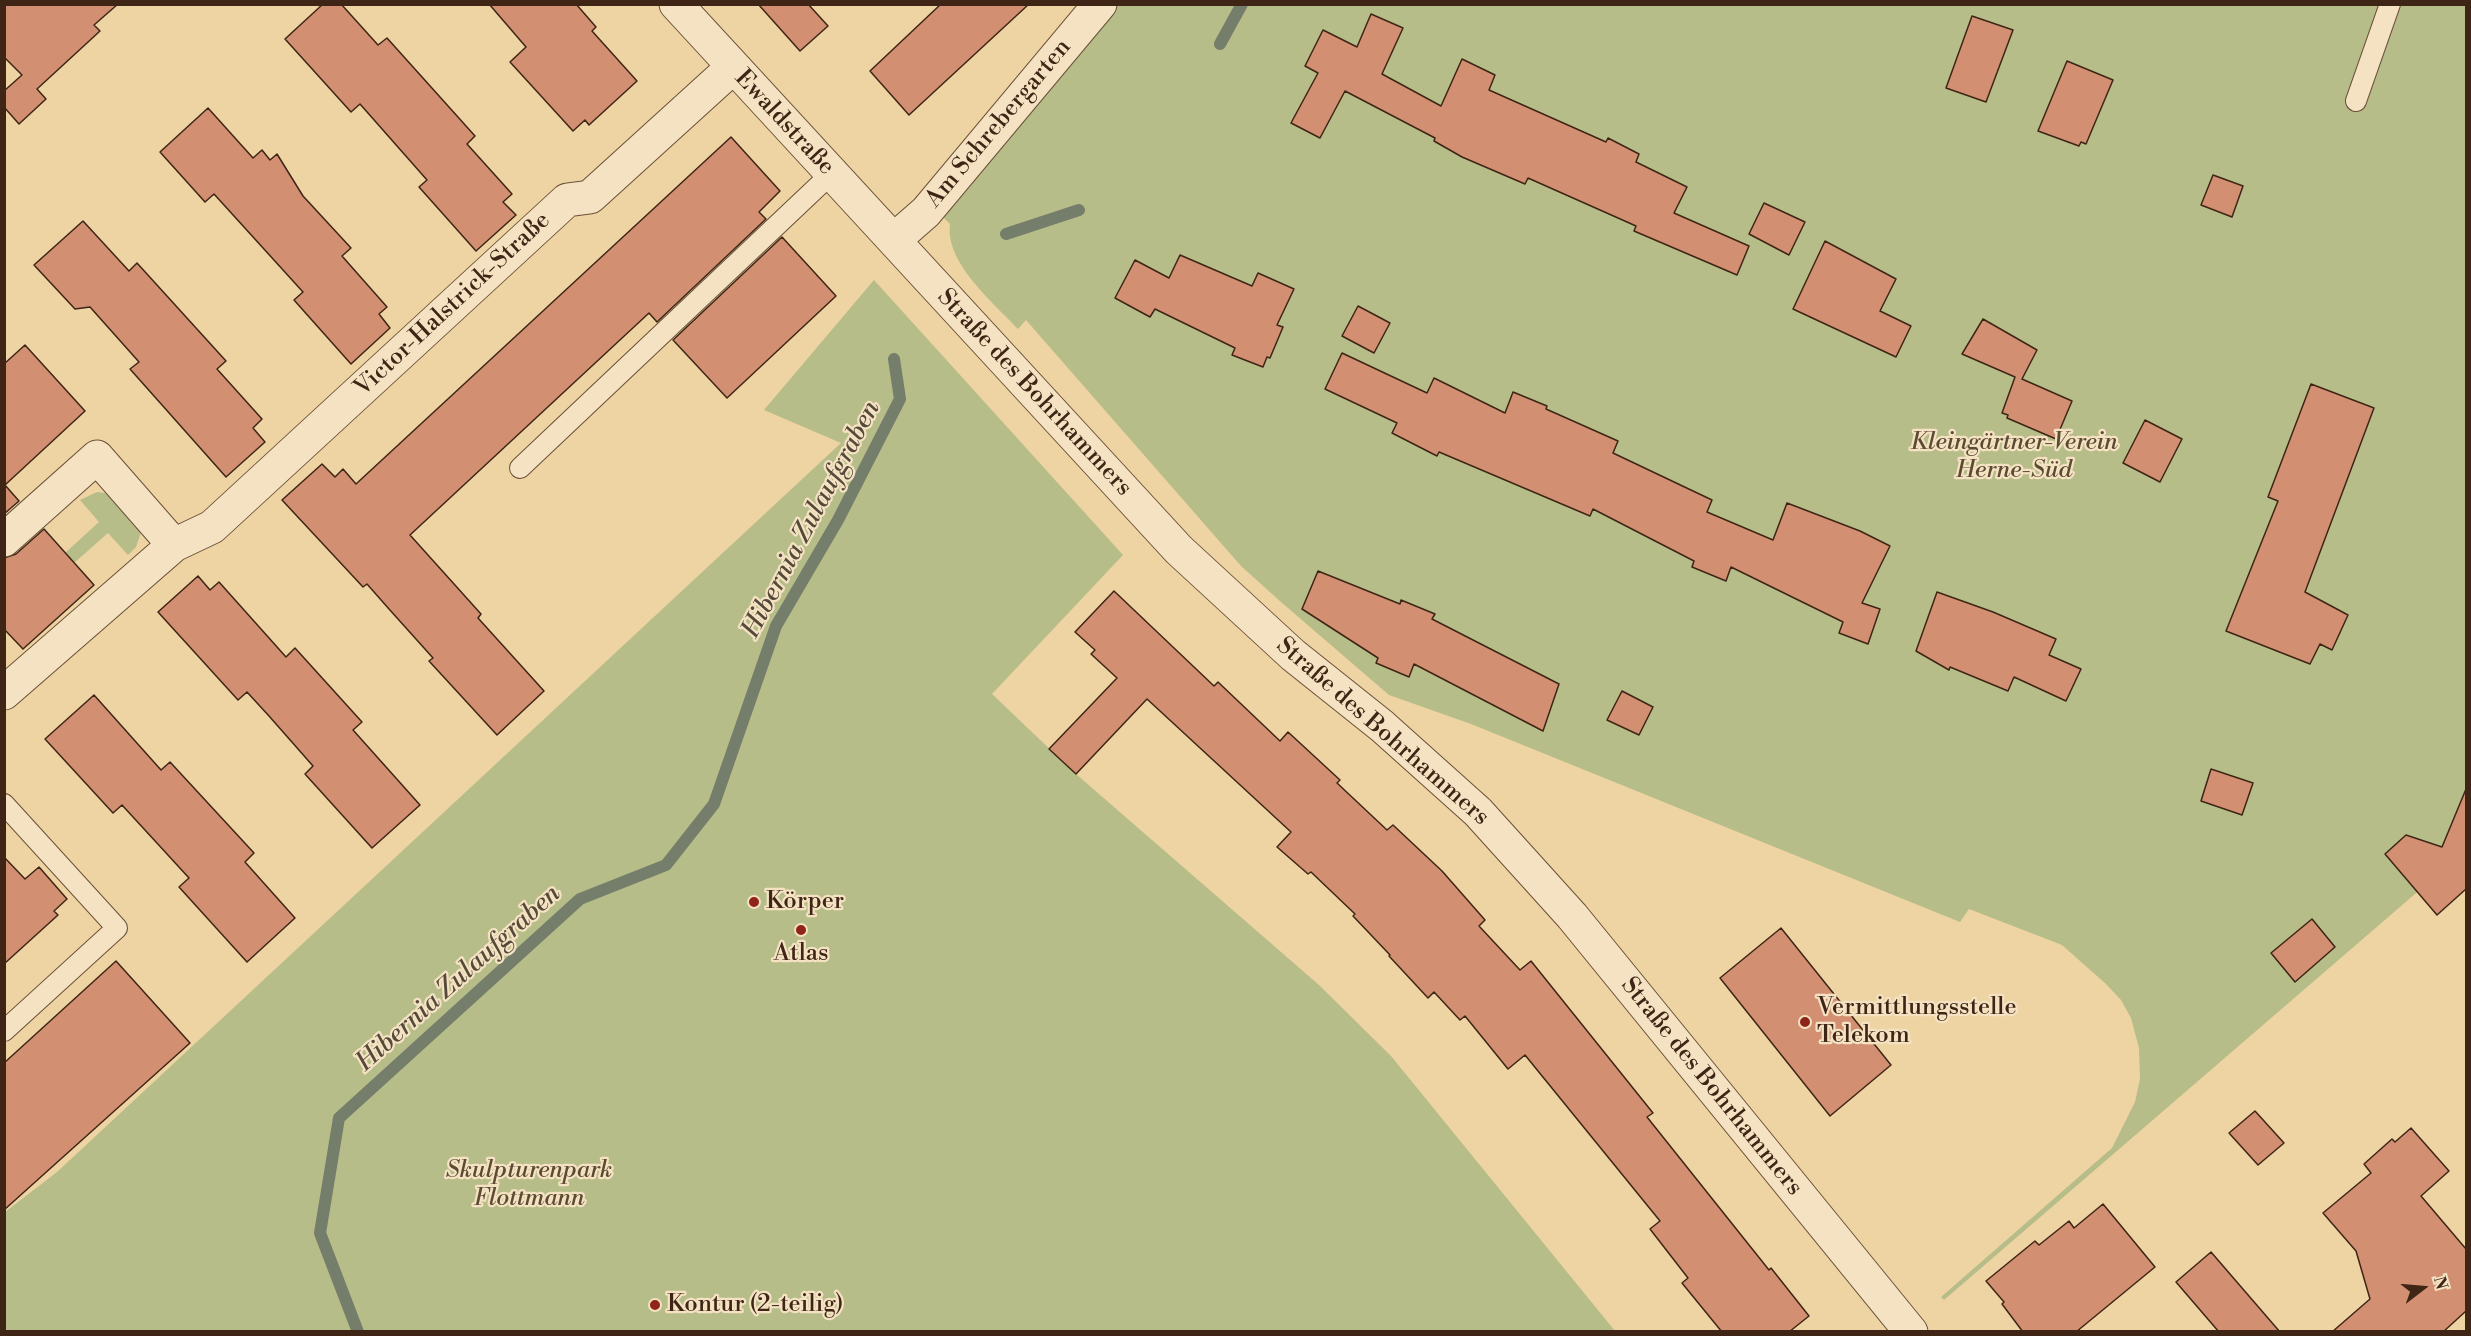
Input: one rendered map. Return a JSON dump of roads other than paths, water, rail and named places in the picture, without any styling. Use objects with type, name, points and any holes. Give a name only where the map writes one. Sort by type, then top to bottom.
[{"type":"street","name":"Ewaldstraße","points":[[676,4],[732,68],[894,240]]},
{"type":"street","name":"Am Schrebergarten","points":[[894,240],[926,212],[1100,4]]},
{"type":"street","name":"Victor-Halstrick-Straße","points":[[4,693],[174,545],[212,527],[567,200],[590,197],[732,68]]},
{"type":"street","name":"Straße des Bohrhammers","points":[[894,240],[1179,550],[1293,655],[1382,726],[1478,812],[1572,916],[1911,1332]]},
{"type":"street","points":[[4,540],[96,457],[174,545]]},
{"type":"lane","points":[[2356,101],[2390,4]]},
{"type":"lane","points":[[520,468],[831,174]]},
{"type":"lane","points":[[4,804],[117,928],[4,1031]]},
{"type":"waterway","name":"Hibernia Zulaufgraben","points":[[1220,44],[1242,4]]},
{"type":"waterway","name":"Hibernia Zulaufgraben","points":[[1006,234],[1079,210]]},
{"type":"waterway","name":"Hibernia Zulaufgraben","points":[[358,1332],[320,1233],[339,1118],[580,899],[666,865],[714,804],[776,626],[838,520],[900,399],[894,359]]},
{"type":"place","name":"Körper","points":[[754,902]]},
{"type":"place","name":"Atlas","points":[[801,930]]},
{"type":"place","name":"Vermittlungsstelle Telekom","points":[[1805,1022]]},
{"type":"place","name":"Kontur (2-teilig)","points":[[655,1305]]},
{"type":"park label","name":"Kleingärtner-Verein Herne-Süd","points":[[2014,457]]},
{"type":"park label","name":"Skulpturenpark Flottmann","points":[[529,1185]]}]
